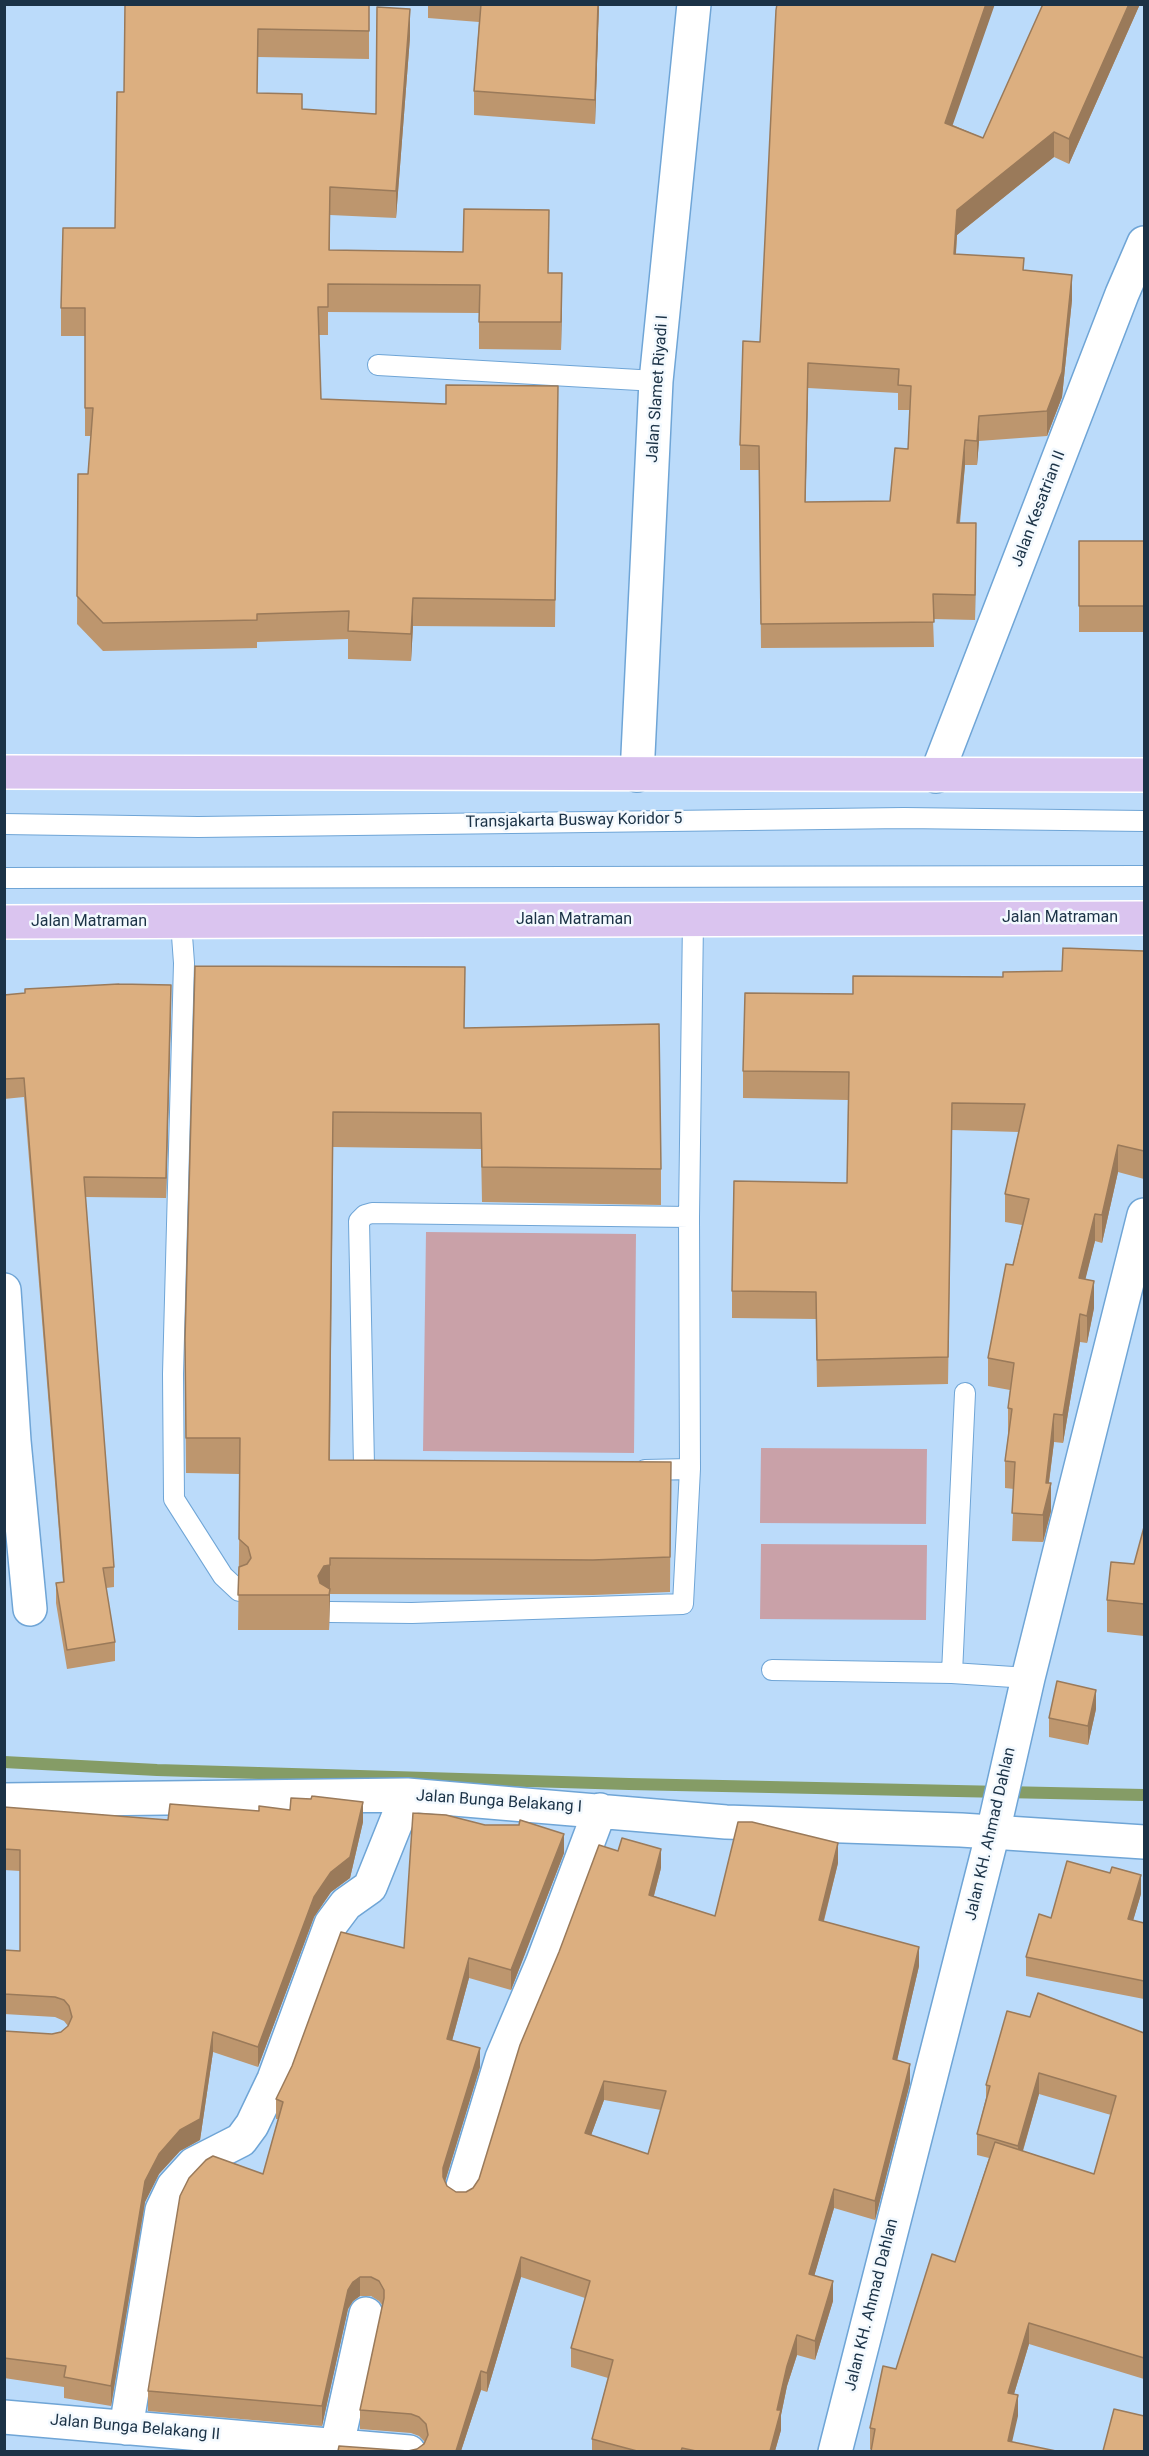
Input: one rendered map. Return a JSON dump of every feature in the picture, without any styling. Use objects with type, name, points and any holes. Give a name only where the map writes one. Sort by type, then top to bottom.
[{"type":"main road","points":[[4,772],[1144,775]]},
{"type":"main road","name":"Jalan Matraman","points":[[4,922],[1144,918]]},
{"type":"street","name":"Jalan Slamet Riyadi I","points":[[636,775],[656,381],[694,4]]},
{"type":"street","name":"Jalan Kesatrian II","points":[[936,776],[1122,294],[1144,243]]},
{"type":"street","name":"Jalan KH. Ahmad Dahlan","points":[[835,2451],[995,1823],[1028,1678],[1144,1215]]},
{"type":"street","points":[[4,1290],[14,1441],[30,1610]]},
{"type":"street","points":[[126,2428],[162,2210],[172,2187],[194,2164],[241,2140],[252,2125],[274,2079],[332,1923],[346,1904],[370,1887],[407,1795]]},
{"type":"street","name":"Jalan Bunga Belakang I","points":[[4,1800],[407,1795],[726,1822],[995,1823],[1144,1842]]},
{"type":"street","points":[[461,2193],[502,2058],[542,1964],[600,1810]]},
{"type":"street","points":[[336,2445],[366,2314]]},
{"type":"street","name":"Jalan Bunga Belakang II","points":[[4,2417],[409,2451]]},
{"type":"lane","points":[[378,365],[656,381]]},
{"type":"lane","name":"Transjakarta Busway Koridor 5","points":[[4,824],[198,827],[881,818],[1144,821]]},
{"type":"lane","points":[[4,878],[1144,876]]},
{"type":"lane","points":[[330,1612],[412,1613],[683,1604],[690,1469],[688,1217],[693,920]]},
{"type":"lane","points":[[181,922],[184,963],[173,1374],[174,1499],[223,1576],[239,1591]]},
{"type":"lane","points":[[405,1475],[381,1476],[364,1466],[359,1221],[372,1213],[688,1217]]},
{"type":"lane","points":[[952,1673],[965,1393]]},
{"type":"lane","points":[[631,1470],[690,1469]]},
{"type":"lane","points":[[772,1670],[952,1673],[1028,1678]]},
{"type":"shaded area","points":[[426,1232],[636,1234],[634,1453],[423,1451]]},
{"type":"shaded area","points":[[761,1448],[927,1449],[926,1524],[760,1523]]},
{"type":"shaded area","points":[[761,1544],[927,1545],[926,1620],[760,1619]]},
{"type":"building","points":[[125,4],[369,4],[369,31],[258,29],[257,93],[302,94],[302,109],[376,114],[377,7],[410,9],[396,191],[330,187],[329,250],[463,252],[464,209],[549,210],[548,273],[562,273],[561,322],[479,322],[480,285],[328,284],[328,307],[318,307],[321,399],[446,404],[446,385],[558,386],[555,600],[413,598],[411,634],[348,631],[349,611],[257,614],[257,620],[103,623],[77,596],[78,474],[88,474],[93,408],[85,408],[85,308],[61,308],[63,228],[115,228],[117,92],[124,92]]},
{"type":"building","points":[[481,4],[598,4],[595,100],[474,91]]},
{"type":"building","points":[[777,4],[986,4],[945,123],[983,138],[1043,4],[1129,4],[1069,139],[1054,132],[957,210],[954,254],[1024,258],[1023,270],[1072,275],[1062,372],[1047,411],[979,416],[977,441],[965,440],[957,523],[976,523],[975,595],[933,594],[934,622],[761,624],[759,446],[740,445],[743,341],[760,342]],"holes":[[[808,363],[899,369],[898,385],[911,386],[908,449],[895,448],[890,501],[805,502]]]},
{"type":"building","points":[[1079,541],[1144,541],[1144,606],[1079,606]]},
{"type":"building","points":[[1063,948],[1144,951],[1144,1151],[1118,1145],[1102,1215],[1095,1214],[1079,1278],[1094,1281],[1087,1316],[1080,1314],[1063,1415],[1054,1414],[1046,1483],[1051,1483],[1043,1515],[1012,1513],[1015,1462],[1005,1461],[1012,1409],[1008,1408],[1014,1363],[988,1358],[1006,1264],[1013,1265],[1029,1199],[1005,1194],[1025,1104],[952,1103],[948,1357],[817,1360],[816,1292],[732,1291],[734,1181],[847,1183],[849,1072],[743,1071],[745,993],[853,994],[853,976],[1003,977],[1003,972],[1062,971]]},
{"type":"building","points":[[195,966],[465,967],[464,1028],[659,1024],[661,1169],[482,1167],[481,1113],[333,1112],[329,1460],[671,1462],[670,1557],[593,1560],[330,1558],[330,1565],[324,1566],[318,1576],[320,1583],[330,1589],[329,1595],[238,1595],[239,1567],[247,1564],[251,1558],[248,1547],[239,1539],[240,1438],[186,1438],[185,1339]]},
{"type":"building","points":[[119,984],[171,985],[166,1178],[84,1177],[114,1567],[103,1568],[115,1642],[67,1650],[56,1583],[64,1582],[24,1078],[4,1079],[4,995],[25,993],[25,989]]},
{"type":"building","points":[[1144,1527],[1144,1604],[1107,1600],[1111,1562],[1134,1564]]},
{"type":"building","points":[[1057,1681],[1096,1690],[1088,1726],[1049,1718]]},
{"type":"building","points":[[312,1796],[363,1802],[350,1857],[331,1872],[314,1897],[258,2047],[213,2032],[200,2119],[180,2130],[159,2154],[145,2181],[111,2386],[64,2377],[66,2366],[4,2358],[4,2031],[52,2034],[61,2032],[68,2026],[72,2017],[69,2006],[64,2000],[55,1997],[4,1994],[4,1950],[20,1951],[20,1850],[4,1849],[4,1807],[168,1820],[170,1804],[259,1811],[259,1806],[290,1810],[291,1798],[311,1799]]},
{"type":"building","points":[[413,1813],[446,1815],[485,1825],[519,1825],[520,1820],[564,1834],[511,1970],[469,1958],[447,2039],[480,2048],[443,2168],[443,2177],[447,2186],[456,2192],[466,2192],[473,2188],[479,2179],[520,2045],[559,1952],[599,1845],[618,1851],[622,1838],[661,1849],[649,1895],[715,1916],[738,1822],[752,1822],[838,1843],[819,1920],[919,1947],[893,2059],[910,2064],[875,2201],[834,2189],[809,2274],[833,2281],[815,2341],[797,2335],[787,2366],[777,2410],[781,2410],[770,2451],[696,2451],[682,2448],[681,2451],[637,2451],[592,2439],[613,2360],[571,2348],[590,2281],[521,2257],[487,2373],[481,2371],[456,2451],[408,2451],[424,2444],[428,2435],[426,2424],[419,2417],[411,2414],[360,2410],[384,2298],[384,2290],[379,2281],[371,2277],[360,2277],[348,2290],[322,2406],[148,2391],[180,2196],[189,2178],[213,2156],[263,2174],[283,2102],[276,2099],[292,2066],[341,1932],[404,1948]],"holes":[[[604,2081],[666,2091],[648,2154],[585,2133]]]},
{"type":"building","points":[[1067,1861],[1110,1873],[1112,1867],[1141,1875],[1128,1919],[1144,1923],[1144,1981],[1026,1957],[1039,1914],[1051,1918]]},
{"type":"building","points":[[1038,1993],[1144,2033],[1144,2358],[1029,2323],[1008,2393],[1018,2395],[1008,2441],[1056,2451],[871,2451],[875,2429],[870,2428],[883,2366],[896,2369],[932,2254],[955,2262],[995,2142],[1094,2174],[1116,2096],[1039,2073],[1018,2146],[977,2134],[990,2086],[986,2085],[1007,2011],[1030,2017]]},
{"type":"building","points":[[1114,2409],[1144,2416],[1144,2451],[1103,2451]]},
{"type":"building","points":[[339,2446],[408,2451],[338,2451]]},
{"type":"waterway","points":[[4,1762],[157,1770],[629,1784],[1144,1795]]}]
